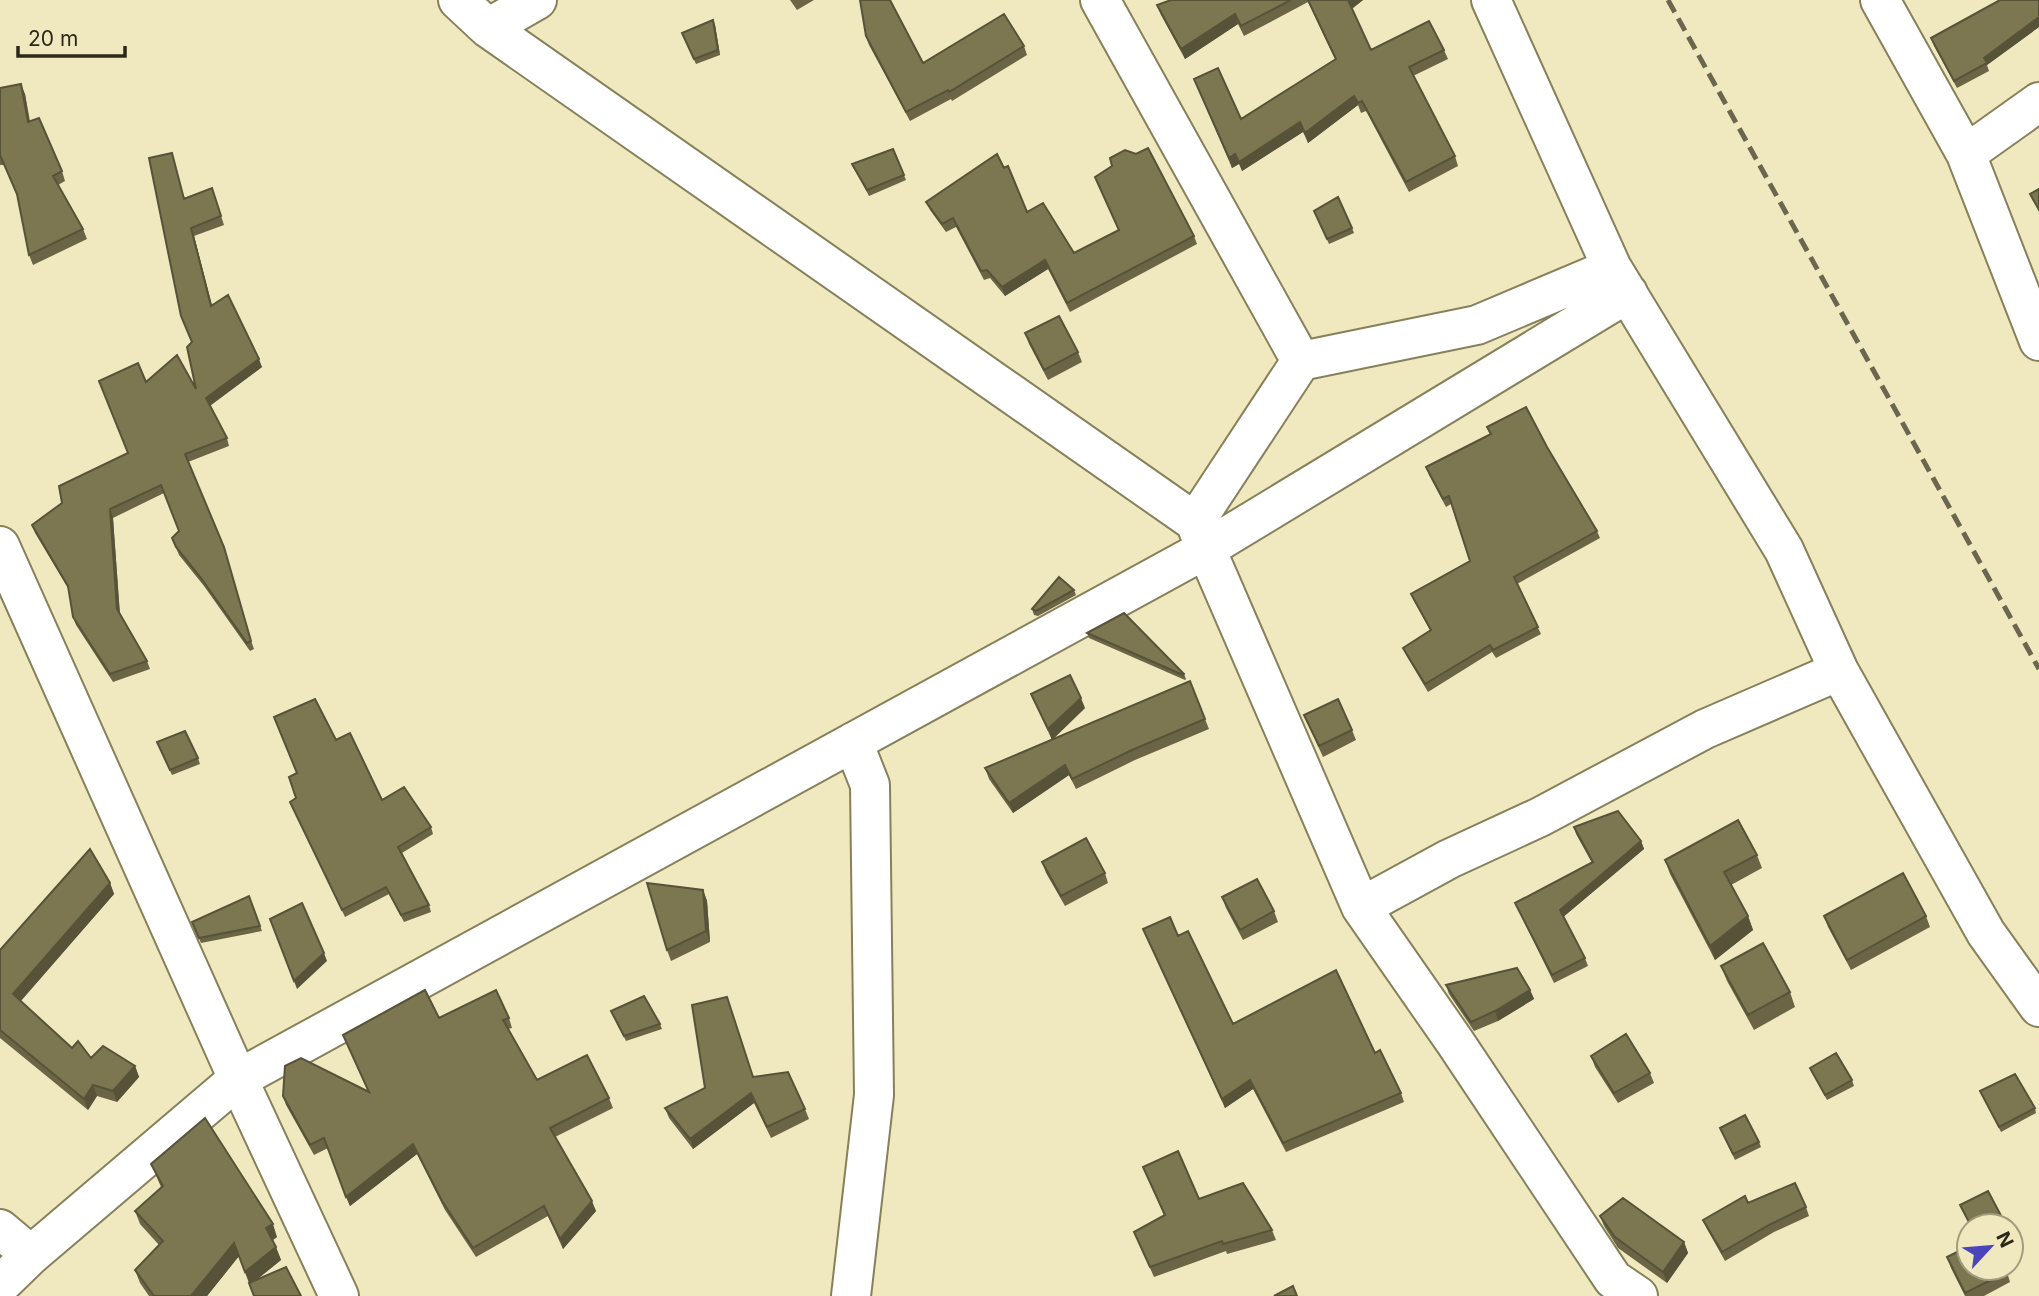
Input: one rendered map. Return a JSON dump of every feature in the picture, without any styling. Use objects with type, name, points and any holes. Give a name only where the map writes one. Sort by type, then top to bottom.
[{"type":"street","points":[[457,0],[488,28],[1201,535],[1361,907],[1455,1042],[1613,1279],[1639,1296]]},
{"type":"street","points":[[488,28],[537,0]]},
{"type":"street","points":[[1100,0],[1301,361]]},
{"type":"street","points":[[1491,0],[1620,281],[1784,550],[1839,671],[1986,933],[2039,1007]]},
{"type":"street","points":[[1880,0],[1966,154],[2039,341]]},
{"type":"street","points":[[1966,154],[2039,102]]},
{"type":"street","points":[[1201,535],[1301,361],[1476,325],[1620,281]]},
{"type":"street","points":[[0,1285],[31,1255],[238,1079],[853,742],[1620,281]]},
{"type":"street","points":[[0,546],[238,1079],[339,1296]]},
{"type":"street","points":[[1361,907],[1449,859],[1540,817],[1705,729],[1839,671]]},
{"type":"street","points":[[851,1296],[874,1095],[870,785],[853,742]]},
{"type":"street","points":[[0,1229],[31,1255]]},
{"type":"building","points":[[860,0],[890,0],[923,63],[1004,14],[1024,46],[949,92],[948,90],[906,112],[866,36]]},
{"type":"building","points":[[1171,0],[1291,0],[1241,26],[1235,14],[1181,49],[1157,5]]},
{"type":"building","points":[[1308,0],[1348,0],[1371,50],[1429,21],[1444,50],[1409,67],[1455,156],[1406,182],[1362,101],[1358,103],[1354,96],[1305,133],[1300,122],[1239,162],[1235,154],[1229,158],[1194,79],[1218,68],[1241,119],[1336,59]]},
{"type":"building","points":[[2000,0],[2039,0],[2039,17],[1984,58],[1987,63],[1954,81],[1931,38]]},
{"type":"building","points":[[713,20],[718,50],[694,59],[682,33]]},
{"type":"building","points":[[21,84],[28,122],[39,118],[62,171],[53,176],[83,229],[29,255],[17,194],[0,155],[0,88]]},
{"type":"building","points":[[1148,148],[1194,236],[1067,303],[1045,260],[1002,287],[987,270],[981,271],[953,218],[942,224],[926,202],[997,154],[1004,168],[1008,166],[1027,212],[1043,203],[1074,253],[1119,230],[1095,177],[1112,166],[1110,158],[1125,150],[1136,154]]},
{"type":"building","points":[[893,149],[904,175],[867,190],[852,164]]},
{"type":"building","points":[[172,153],[184,199],[212,188],[221,216],[191,228],[211,306],[228,295],[259,359],[206,398],[227,438],[185,454],[224,547],[251,641],[247,643],[176,547],[172,538],[179,531],[161,485],[110,509],[117,609],[147,661],[110,674],[73,617],[68,586],[32,525],[62,503],[59,486],[128,453],[99,381],[138,363],[146,382],[177,355],[196,389],[187,347],[192,342],[181,316],[149,158]]},
{"type":"building","points":[[2039,189],[2039,210],[2030,194]]},
{"type":"building","points":[[1338,197],[1352,228],[1327,239],[1314,211]]},
{"type":"building","points":[[1059,316],[1078,352],[1044,370],[1025,333]]},
{"type":"building","points":[[1526,407],[1597,531],[1514,577],[1538,627],[1493,650],[1490,645],[1425,684],[1403,648],[1431,630],[1411,594],[1470,561],[1449,496],[1443,499],[1426,467],[1491,434],[1487,427]]},
{"type":"building","points":[[1059,577],[1074,590],[1036,611],[1032,609]]},
{"type":"building","points":[[1124,613],[1184,674],[1183,675],[1087,633]]},
{"type":"building","points":[[1070,675],[1081,698],[1048,729],[1031,694]]},
{"type":"building","points":[[1190,681],[1205,719],[1072,779],[1065,765],[1009,803],[985,768]]},
{"type":"building","points":[[315,699],[336,740],[350,733],[382,800],[404,787],[431,827],[398,847],[429,905],[401,915],[386,887],[342,910],[290,802],[296,798],[289,777],[297,773],[274,717]]},
{"type":"building","points":[[1338,699],[1352,730],[1319,746],[1304,715]]},
{"type":"building","points":[[185,731],[198,758],[170,770],[157,742]]},
{"type":"building","points":[[1618,811],[1641,841],[1560,910],[1585,958],[1552,975],[1515,903],[1593,862],[1574,827]]},
{"type":"building","points":[[1738,820],[1757,855],[1724,872],[1748,916],[1710,946],[1665,860]]},
{"type":"building","points":[[1086,838],[1105,873],[1061,896],[1042,862]]},
{"type":"building","points":[[90,849],[110,883],[13,994],[72,1048],[78,1041],[91,1058],[103,1046],[135,1066],[113,1091],[93,1085],[84,1099],[0,1030],[0,950]]},
{"type":"building","points":[[1903,873],[1926,916],[1847,960],[1824,916]]},
{"type":"building","points":[[1257,879],[1274,911],[1240,930],[1222,897]]},
{"type":"building","points":[[647,883],[703,890],[706,931],[667,950]]},
{"type":"building","points":[[249,896],[260,926],[199,938],[192,922]]},
{"type":"building","points":[[302,903],[324,953],[294,981],[270,919]]},
{"type":"building","points":[[1170,917],[1178,936],[1188,931],[1233,1024],[1336,970],[1375,1053],[1380,1050],[1401,1093],[1283,1143],[1250,1080],[1222,1099],[1143,929]]},
{"type":"building","points":[[1763,943],[1790,992],[1748,1015],[1721,966]]},
{"type":"building","points":[[1517,968],[1530,990],[1471,1022],[1446,985]]},
{"type":"building","points":[[425,990],[439,1018],[496,990],[509,1018],[503,1020],[537,1080],[587,1055],[609,1098],[550,1128],[592,1201],[560,1239],[544,1206],[473,1248],[442,1201],[413,1144],[346,1197],[324,1138],[310,1145],[283,1096],[285,1066],[301,1058],[369,1092],[343,1035]]},
{"type":"building","points":[[644,996],[660,1024],[624,1036],[611,1011]]},
{"type":"building","points":[[727,997],[753,1077],[788,1072],[805,1109],[767,1127],[751,1093],[690,1139],[665,1108],[705,1088],[692,1005]]},
{"type":"building","points":[[1626,1034],[1650,1073],[1614,1093],[1591,1056]]},
{"type":"building","points":[[1836,1053],[1852,1080],[1825,1095],[1810,1068]]},
{"type":"building","points":[[2015,1074],[2035,1108],[1999,1127],[1980,1091]]},
{"type":"building","points":[[1745,1115],[1759,1142],[1733,1154],[1720,1128]]},
{"type":"building","points":[[205,1118],[273,1224],[266,1228],[276,1247],[245,1272],[234,1243],[191,1296],[154,1296],[135,1270],[163,1241],[135,1211],[163,1186],[151,1164]]},
{"type":"building","points":[[1178,1151],[1199,1199],[1243,1183],[1272,1230],[1223,1244],[1222,1241],[1150,1267],[1134,1232],[1165,1215],[1143,1167]]},
{"type":"building","points":[[1795,1183],[1806,1207],[1722,1252],[1703,1220],[1745,1196],[1748,1203]]},
{"type":"building","points":[[1988,1191],[1999,1212],[1964,1212],[1960,1205]]},
{"type":"building","points":[[1623,1198],[1684,1242],[1663,1272],[1615,1237],[1600,1216]]},
{"type":"building","points":[[1955,1253],[1955,1273],[1947,1257]]},
{"type":"building","points":[[286,1267],[301,1296],[254,1296],[249,1283]]},
{"type":"building","points":[[1960,1282],[1987,1282],[1965,1293]]},
{"type":"building","points":[[1293,1286],[1297,1296],[1274,1296]]},
{"type":"railway","points":[[1668,0],[2039,669]]}]
